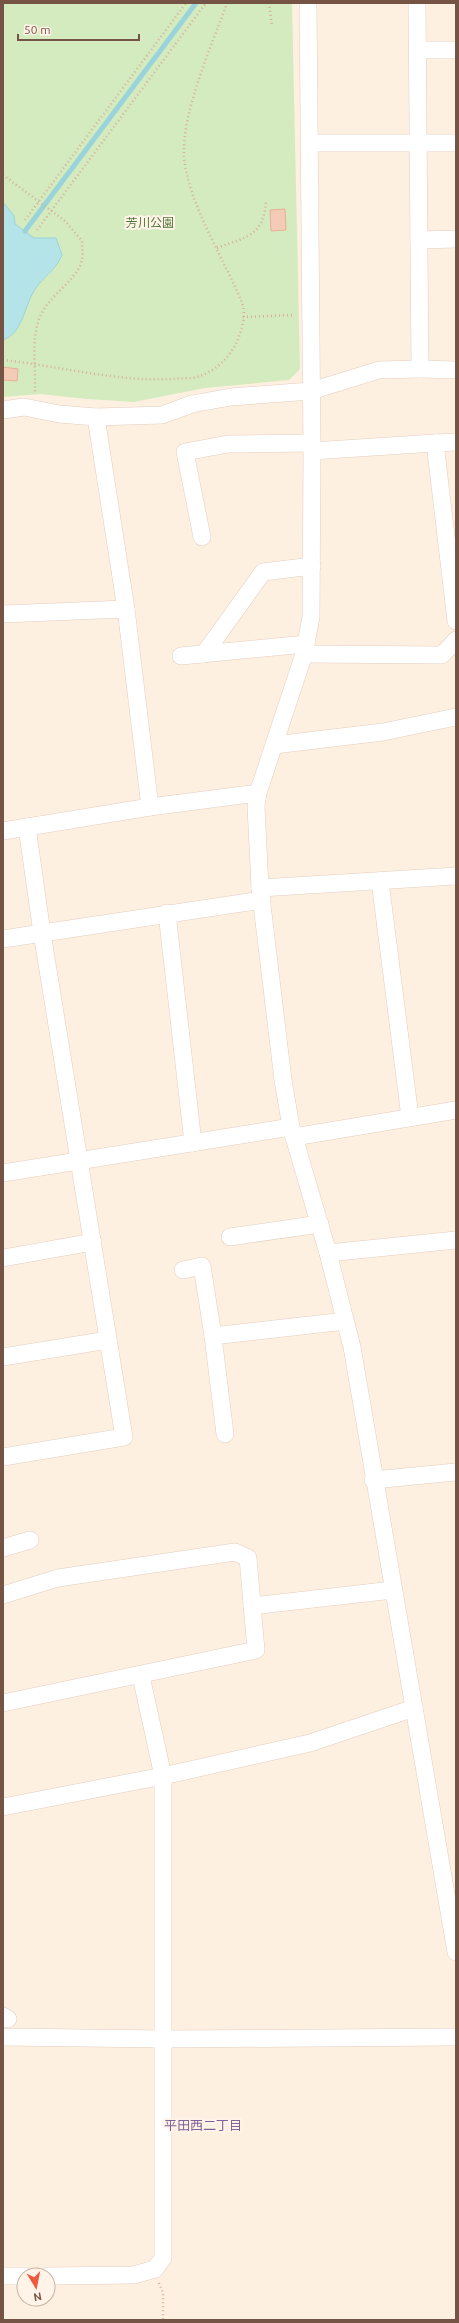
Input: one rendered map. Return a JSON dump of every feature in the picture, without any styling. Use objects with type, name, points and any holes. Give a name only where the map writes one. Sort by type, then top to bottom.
[{"type":"street","points":[[308,3],[312,391],[311,617],[305,649],[258,793],[256,806],[261,894],[282,1072],[292,1132],[320,1224],[352,1347],[373,1480],[456,1952]]},
{"type":"street","points":[[417,3],[420,369]]},
{"type":"street","points":[[418,50],[456,50]]},
{"type":"street","points":[[310,143],[456,143]]},
{"type":"street","points":[[419,240],[456,239]]},
{"type":"street","points":[[3,410],[24,407],[59,414],[96,417],[162,415],[192,404],[231,397],[312,391],[379,370],[456,370]]},
{"type":"street","points":[[96,417],[126,609],[150,807]]},
{"type":"street","points":[[202,536],[185,452],[228,444],[312,447],[435,444],[456,442]]},
{"type":"street","points":[[435,444],[456,621]]},
{"type":"street","points":[[204,654],[262,572],[312,566]]},
{"type":"street","points":[[3,614],[126,609]]},
{"type":"street","points":[[182,656],[305,649],[442,654],[456,640]]},
{"type":"street","points":[[274,745],[383,732],[456,717]]},
{"type":"street","points":[[3,831],[150,807],[258,793]]},
{"type":"street","points":[[3,1457],[124,1437],[42,933],[27,828]]},
{"type":"street","points":[[3,939],[167,913],[261,894],[380,881],[456,876]]},
{"type":"street","points":[[380,881],[410,1117]]},
{"type":"street","points":[[167,913],[194,1143]]},
{"type":"street","points":[[3,1173],[194,1143],[292,1132],[456,1110]]},
{"type":"street","points":[[230,1237],[320,1224]]},
{"type":"street","points":[[328,1253],[456,1240]]},
{"type":"street","points":[[3,1258],[93,1242]]},
{"type":"street","points":[[183,1270],[202,1266],[213,1336],[224,1434]]},
{"type":"street","points":[[213,1336],[345,1321]]},
{"type":"street","points":[[3,1356],[108,1340]]},
{"type":"street","points":[[373,1480],[456,1472]]},
{"type":"street","points":[[3,1548],[30,1540]]},
{"type":"street","points":[[3,1595],[58,1578],[235,1552],[248,1558],[256,1650],[141,1676],[3,1703]]},
{"type":"street","points":[[252,1606],[393,1590]]},
{"type":"street","points":[[56,2276],[134,2274],[155,2268],[163,2258],[165,2039],[163,1776],[141,1676]]},
{"type":"street","points":[[3,1807],[163,1776],[310,1743],[414,1708]]},
{"type":"street","points":[[3,2036],[165,2039],[456,2037]]},
{"type":"street","points":[[3,2276],[16,2276]]},
{"type":"path","points":[[25,220],[186,3]]},
{"type":"path","points":[[37,230],[206,3]]},
{"type":"path","points":[[3,360],[36,363],[144,381],[197,377],[216,368],[231,353],[243,330],[243,306],[191,188],[184,157],[184,134],[190,112],[228,3]]},
{"type":"path","points":[[269,3],[272,27]]},
{"type":"path","points":[[3,175],[65,221],[82,241],[82,260],[73,276],[50,300],[40,318],[35,337],[35,398]]},
{"type":"path","points":[[217,248],[246,239],[254,234],[261,224],[265,214],[266,201]]},
{"type":"path","points":[[243,317],[291,316]]},
{"type":"path","points":[[155,2268],[163,2293],[162,2320]]},
{"type":"green space","name":"芳川公園","points":[[3,3],[292,3],[300,369],[289,380],[205,388],[134,402],[40,394],[3,397]]},
{"type":"water","points":[[3,202],[14,216],[15,224],[34,238],[56,238],[62,255],[52,271],[37,286],[15,332],[10,337],[3,340]]},
{"type":"building","points":[[285,209],[286,230],[271,231],[270,210]]},
{"type":"building","points":[[3,367],[18,369],[17,381],[3,380]]},
{"type":"waterway","points":[[25,231],[196,3]]},
{"type":"district","name":"平田西二丁目","points":[[203,2125]]}]
